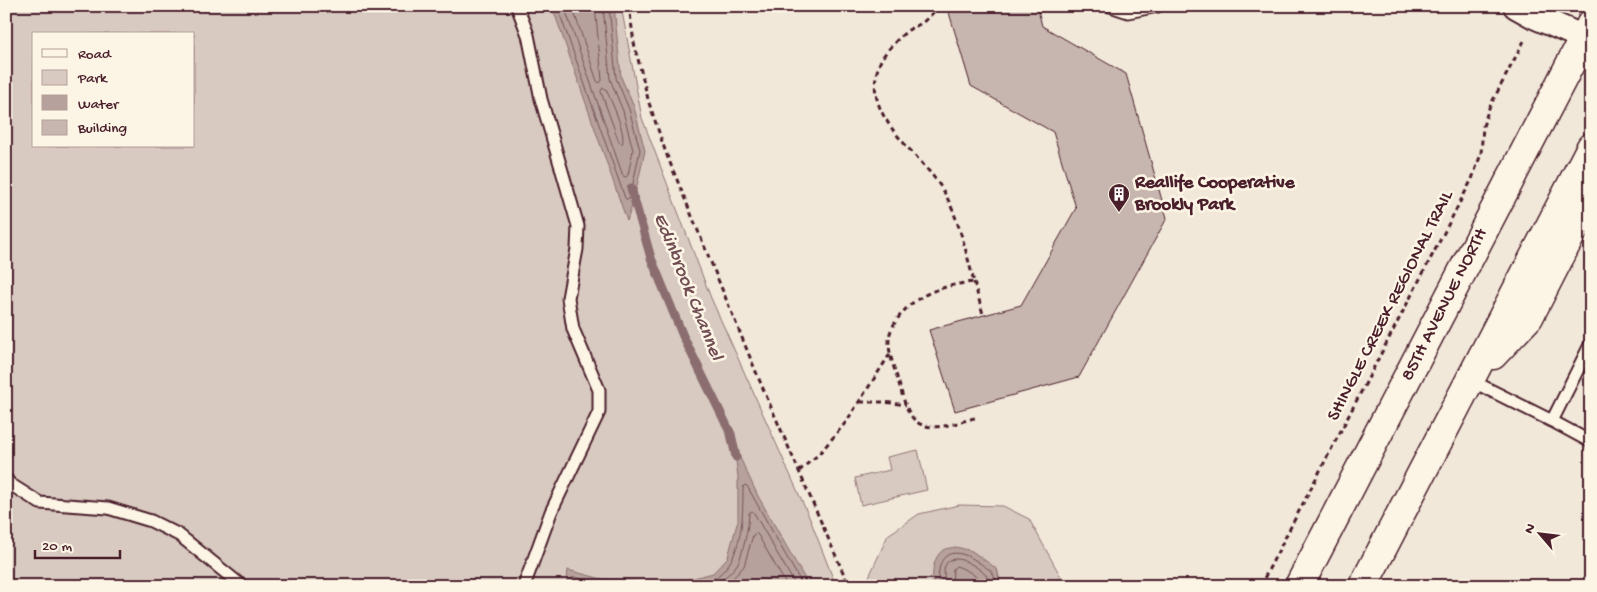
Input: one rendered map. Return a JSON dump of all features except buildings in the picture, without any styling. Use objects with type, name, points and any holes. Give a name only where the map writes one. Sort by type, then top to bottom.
[{"type":"main road","name":"85TH AVENUE NORTH","points":[[1299,586],[1588,34]]},
{"type":"main road","points":[[1363,586],[1591,147]]},
{"type":"main road","points":[[1470,380],[1529,317],[1591,196]]},
{"type":"street","points":[[1516,6],[1534,16],[1588,34]]},
{"type":"lane","points":[[517,6],[528,35],[541,99],[578,226],[577,249],[568,298],[574,329],[599,390],[599,412],[551,512],[524,586]]},
{"type":"lane","points":[[1110,6],[1128,12],[1158,6]]},
{"type":"lane","points":[[1552,421],[1591,343]]},
{"type":"lane","points":[[1470,380],[1591,442]]},
{"type":"lane","points":[[6,479],[10,484],[40,503],[108,508],[150,521],[179,535],[242,586]]},
{"type":"path","points":[[629,6],[634,43],[649,103],[666,153],[761,384],[849,586]]},
{"type":"path","points":[[940,6],[920,24],[910,28],[882,58],[876,76],[876,98],[884,118],[920,160],[944,192],[955,216],[983,314]]},
{"type":"path","name":"SHINGLE CREEK REGIONAL TRAIL","points":[[1260,586],[1472,179],[1481,154],[1483,126],[1489,108],[1528,32]]},
{"type":"path","points":[[974,282],[936,289],[915,301],[903,310],[888,338],[906,406],[913,419],[923,425],[944,425],[978,417]]},
{"type":"path","points":[[799,470],[820,453],[846,422],[891,354]]},
{"type":"path","points":[[860,402],[884,402],[906,406]]},
{"type":"green space","points":[[6,6],[621,6],[642,118],[711,298],[810,519],[836,586],[6,586]]},
{"type":"green space","points":[[918,450],[927,490],[861,505],[855,478],[890,470],[887,457]]},
{"type":"green space","points":[[959,505],[1003,506],[1029,519],[1066,586],[1001,586],[997,569],[933,581],[934,586],[868,586],[868,579],[888,535],[919,514]]},
{"type":"water","points":[[552,6],[614,6],[621,77],[634,107],[645,151],[627,221]]},
{"type":"water","points":[[734,445],[758,496],[809,586],[566,586],[568,570],[602,579],[657,582],[690,579],[713,573],[728,557],[738,520],[738,477]]},
{"type":"water","points":[[956,547],[972,551],[997,569],[1001,586],[934,586],[933,572],[937,557],[944,549]]},
{"type":"waterway","name":"Edinbrook Channel","points":[[631,188],[651,258],[683,336],[731,434],[736,457]]},
{"type":"place","name":"Reallife Cooperative Brookly Park","points":[[1119,213]]}]
